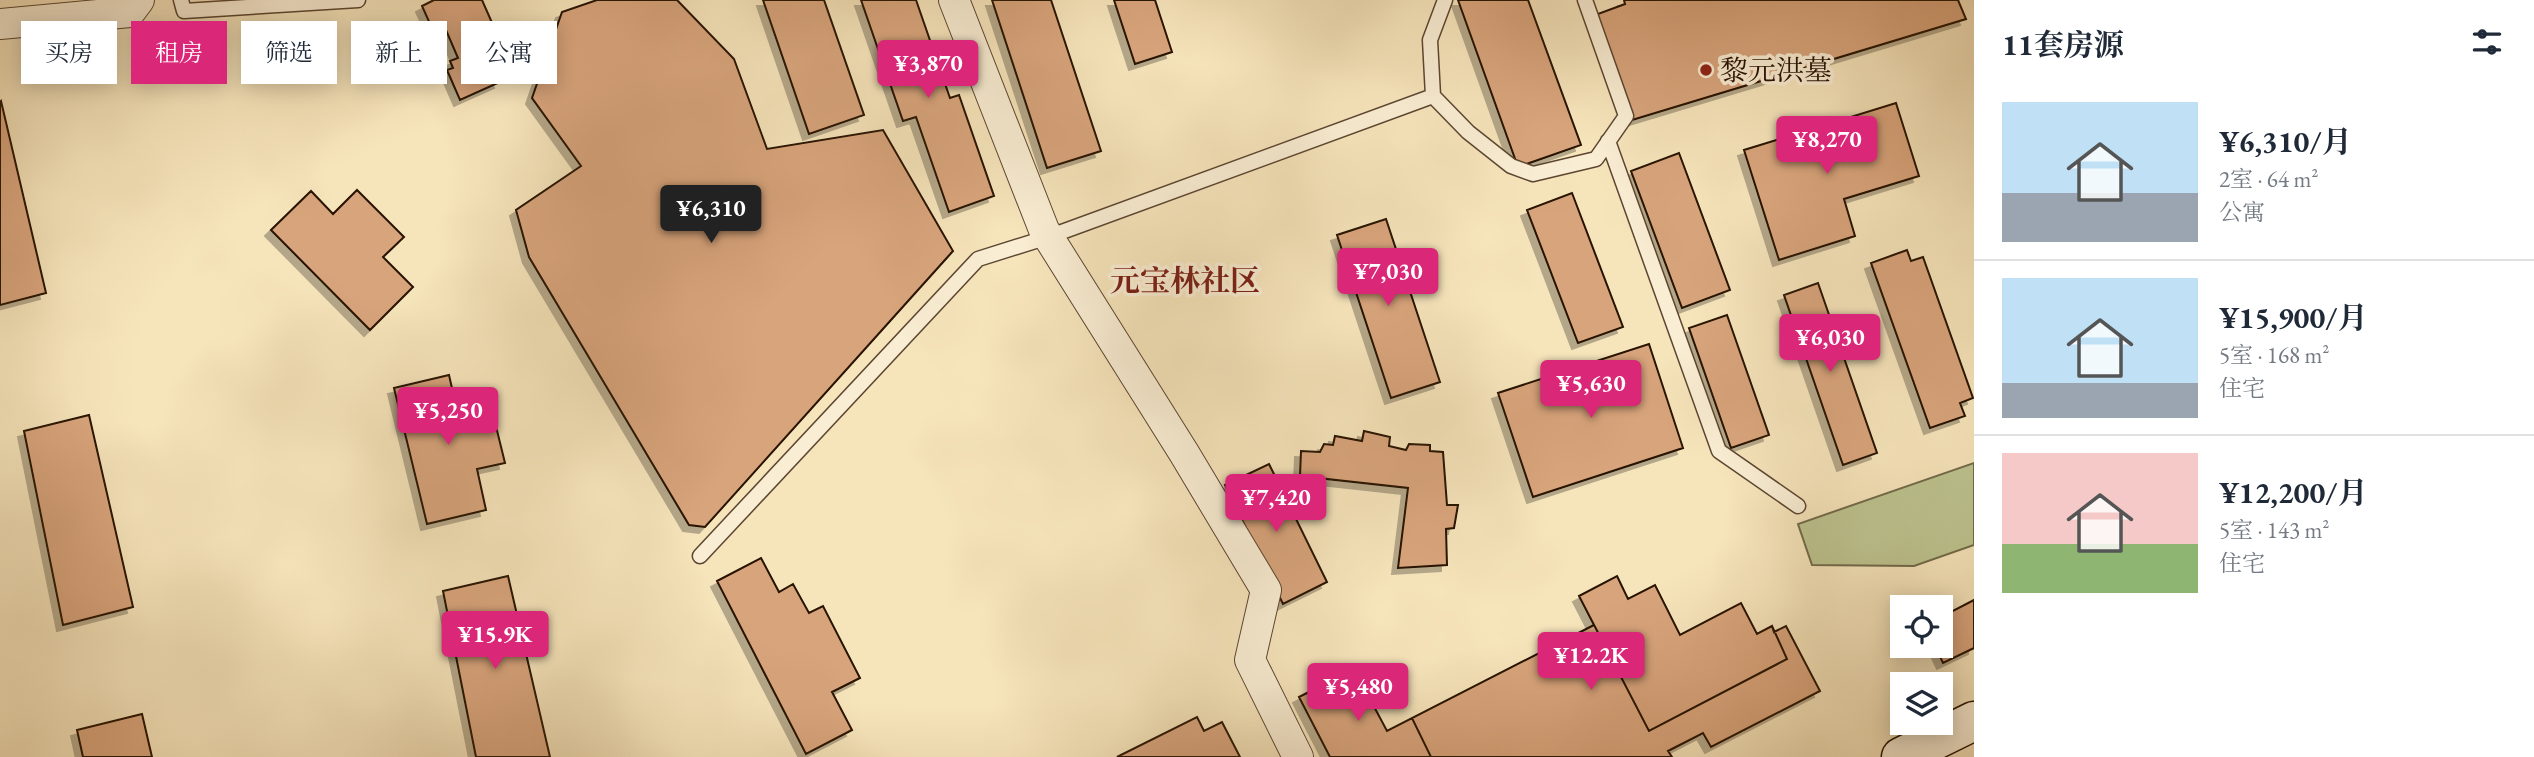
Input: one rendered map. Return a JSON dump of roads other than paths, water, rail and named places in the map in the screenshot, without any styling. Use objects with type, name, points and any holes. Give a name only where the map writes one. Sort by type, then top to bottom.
[{"type":"main road","points":[[1902,757],[1974,721]]},
{"type":"street","points":[[0,24],[130,12],[139,0]]},
{"type":"street","points":[[954,0],[1048,237],[1184,453],[1266,590],[1250,660],[1298,757]]},
{"type":"lane","points":[[181,0],[184,11],[358,0]]},
{"type":"lane","points":[[1445,0],[1430,40],[1433,96],[1468,132],[1511,166],[1532,174],[1596,159],[1626,116],[1585,0]]},
{"type":"lane","points":[[700,556],[978,259],[1048,237],[1433,96]]},
{"type":"lane","points":[[1608,141],[1719,451],[1798,506]]},
{"type":"place","name":"黎元洪墓","points":[[1706,70]]},
{"type":"district","name":"元宝林社区","points":[[1185,280]]}]
